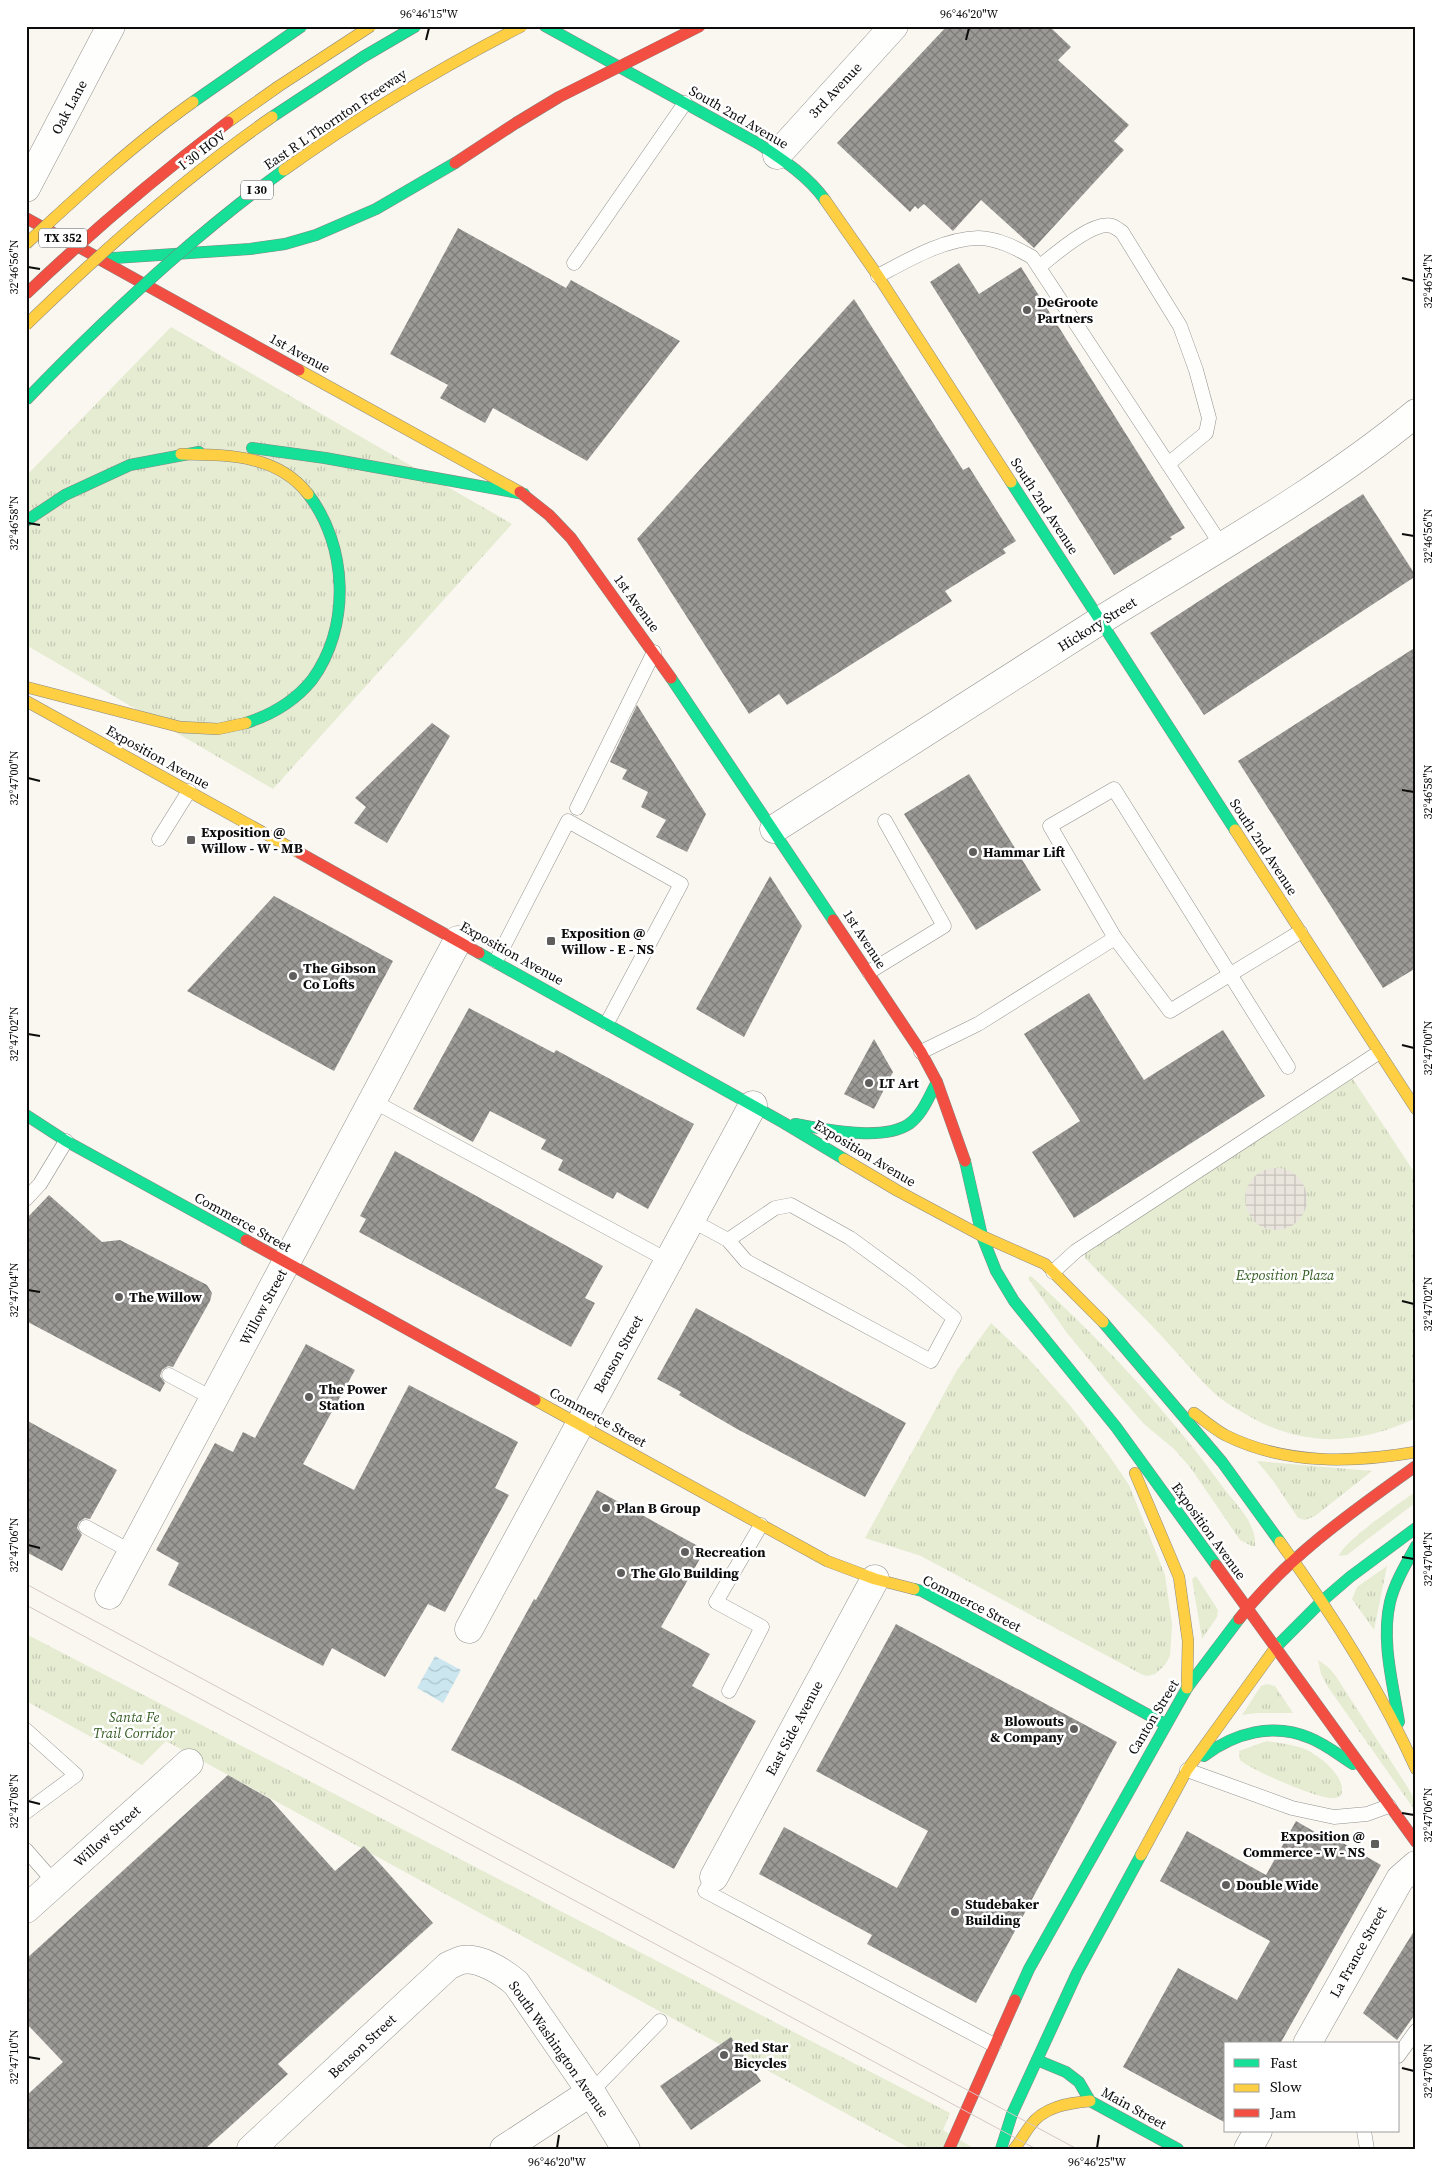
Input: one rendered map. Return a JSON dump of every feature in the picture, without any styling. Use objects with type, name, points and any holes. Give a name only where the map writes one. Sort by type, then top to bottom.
[{"type":"main road","points":[[26,244],[67,206],[171,118],[302,26]]},
{"type":"main road","name":"I 30 HOV","points":[[26,294],[118,209],[183,154],[300,70],[371,26]]},
{"type":"main road","name":"I 30 HOV","points":[[26,325],[86,266],[143,215],[219,155],[279,112],[416,26]]},
{"type":"main road","name":"East R L Thornton Freeway","points":[[26,400],[71,352],[166,264],[274,176],[340,131],[435,71],[522,26]]},
{"type":"main road","name":"South 2nd Avenue","points":[[545,26],[777,155],[818,190],[878,276],[1378,1053],[1416,1109]]},
{"type":"main road","points":[[99,259],[249,250],[285,244],[324,232],[364,216],[407,192],[559,98],[700,26]]},
{"type":"main road","name":"1st Avenue","points":[[26,218],[524,494],[549,515],[571,538],[654,652],[922,1052],[937,1082],[966,1166],[982,1236]]},
{"type":"main road","points":[[26,521],[65,495],[130,465],[181,454],[251,448],[325,458],[524,494]]},
{"type":"main road","points":[[26,687],[169,726],[217,729],[247,723],[269,714],[292,699],[312,679],[328,652],[334,635],[341,581],[332,535],[317,505],[302,488],[276,468],[241,456],[181,454]]},
{"type":"main road","name":"Exposition Avenue","points":[[26,701],[753,1105],[898,1191],[982,1236],[1045,1264],[1116,1335],[1222,1462],[1294,1562],[1351,1649],[1402,1738],[1416,1769]]},
{"type":"main road","points":[[784,1123],[863,1133],[895,1130],[909,1124],[923,1108],[937,1082]]},
{"type":"main road","name":"Commerce Street","points":[[26,1115],[66,1141],[827,1562],[875,1579],[922,1591],[1165,1724]]},
{"type":"main road","name":"Exposition Avenue","points":[[982,1236],[996,1271],[1014,1301],[1116,1427],[1362,1770],[1416,1842]]},
{"type":"main road","points":[[1166,1394],[1224,1434],[1256,1448],[1293,1457],[1349,1462],[1416,1452]]},
{"type":"main road","points":[[1116,1427],[1179,1577],[1188,1641],[1186,1688]]},
{"type":"main road","name":"Canton Street","points":[[994,2045],[1028,1969],[1186,1688],[1247,1609],[1294,1562],[1342,1519],[1416,1466]]},
{"type":"main road","points":[[1001,2149],[1012,2114],[1077,1973],[1187,1770],[1275,1648],[1321,1602],[1350,1577],[1416,1528]]},
{"type":"main road","points":[[1416,1546],[1402,1570],[1391,1601],[1388,1622],[1389,1650],[1402,1738],[1416,1748]]},
{"type":"main road","points":[[1187,1770],[1214,1748],[1235,1736],[1265,1731],[1282,1731],[1307,1736],[1362,1770]]},
{"type":"main road","points":[[949,2149],[994,2045]]},
{"type":"main road","name":"Main Street","points":[[1037,2060],[1066,2072],[1079,2082],[1090,2101],[1178,2149]]},
{"type":"main road","points":[[1014,2149],[1022,2141],[1031,2124],[1043,2113],[1061,2105],[1090,2101]]},
{"type":"street","name":"Oak Lane","points":[[26,188],[111,26]]},
{"type":"street","name":"3rd Avenue","points":[[777,155],[894,26]]},
{"type":"street","name":"Hickory Street","points":[[774,829],[1101,620],[1316,486],[1415,416]]},
{"type":"street","name":"Willow Street","points":[[109,1595],[458,940]]},
{"type":"street","name":"Benson Street","points":[[469,1629],[753,1105]]},
{"type":"street","name":"East Side Avenue","points":[[714,1877],[875,1579]]},
{"type":"street","name":"Willow Street","points":[[26,1908],[189,1763]]},
{"type":"street","name":"La France Street","points":[[1308,2042],[1400,1879],[1416,1865]]},
{"type":"street","name":"Benson Street","points":[[251,2149],[448,1966],[463,1960],[481,1963]]},
{"type":"street","name":"South Washington Avenue","points":[[481,1963],[501,1970],[516,1983],[591,2092],[626,2149]]},
{"type":"street","points":[[504,2149],[591,2092]]},
{"type":"street","points":[[1248,2149],[1257,2132]]},
{"type":"lane","points":[[574,263],[685,103]]},
{"type":"lane","points":[[1039,267],[1091,229],[1112,226],[1122,232],[1180,326],[1196,370],[1209,418],[1206,433],[1168,464]]},
{"type":"lane","points":[[878,276],[950,242],[979,238],[1007,244],[1032,257],[1222,546]]},
{"type":"lane","points":[[576,808],[654,652]]},
{"type":"lane","points":[[1288,1067],[1229,975],[1114,789],[1050,826],[1116,938],[1170,1011],[1229,975],[1300,932]]},
{"type":"lane","points":[[159,839],[189,791]]},
{"type":"lane","points":[[496,961],[568,821],[681,884],[607,1023]]},
{"type":"lane","points":[[869,972],[944,926],[885,821]]},
{"type":"lane","points":[[922,1052],[978,1024],[1116,938]]},
{"type":"lane","points":[[1053,1272],[1076,1251],[1378,1053]]},
{"type":"lane","points":[[372,1101],[668,1261]]},
{"type":"lane","points":[[26,1199],[40,1184],[66,1141]]},
{"type":"lane","points":[[691,1220],[728,1240],[746,1261],[930,1361],[954,1318],[910,1282],[850,1238],[791,1205],[775,1208],[728,1240]]},
{"type":"lane","points":[[169,1375],[214,1399]]},
{"type":"lane","points":[[729,1691],[762,1627],[716,1602],[761,1524]]},
{"type":"lane","points":[[86,1527],[132,1552]]},
{"type":"lane","points":[[26,1730],[76,1775],[26,1812]]},
{"type":"lane","points":[[1187,1770],[1292,1808],[1334,1817],[1367,1814],[1389,1806]]},
{"type":"lane","points":[[26,1850],[54,1883]]},
{"type":"lane","points":[[714,1877],[705,1891],[994,2045]]},
{"type":"lane","points":[[591,2092],[660,2021]]},
{"type":"lane","points":[[1400,2053],[1416,2031]]},
{"type":"lane","points":[[1364,2132],[1367,2149]]},
{"type":"green space","points":[[171,327],[512,524],[273,789],[26,645],[26,476]]},
{"type":"green space","name":"Exposition Plaza","points":[[1351,1076],[1416,1175],[1416,1418],[1374,1434],[1353,1438],[1311,1438],[1290,1434],[1270,1426],[1218,1397],[1157,1331],[1085,1258],[1084,1250]]},
{"type":"green space","points":[[1031,1276],[1109,1352],[1158,1405],[1250,1523],[1255,1538],[1255,1546],[1240,1540],[1190,1467],[1174,1449],[1144,1424],[1110,1385],[1067,1333],[1028,1278]]},
{"type":"green space","points":[[991,1323],[1027,1357],[1068,1403],[1108,1454],[1129,1485],[1165,1575],[1172,1624],[1170,1656],[1165,1665],[1155,1674],[1147,1676],[1141,1674],[921,1556],[865,1538],[957,1370]]},
{"type":"green space","points":[[1257,1461],[1372,1471],[1315,1516],[1305,1520],[1298,1518],[1274,1482]]},
{"type":"green space","points":[[1416,1491],[1415,1503],[1347,1555],[1339,1556],[1350,1541]]},
{"type":"green space","points":[[1387,1566],[1374,1630],[1352,1599],[1357,1587]]},
{"type":"green space","points":[[1196,1576],[1218,1610],[1217,1617],[1202,1639],[1192,1579]]},
{"type":"green space","name":"Santa Fe Trail Corridor","points":[[26,1634],[950,2113],[943,2130],[975,2149],[911,2149],[166,1741],[142,1765],[26,1701]]},
{"type":"green space","points":[[1318,1660],[1335,1675],[1405,1783],[1416,1802],[1416,1812],[1328,1687],[1321,1674]]},
{"type":"green space","points":[[1267,1684],[1275,1686],[1293,1713],[1242,1715],[1261,1686]]},
{"type":"green space","points":[[1267,1741],[1298,1747],[1323,1760],[1340,1781],[1341,1795],[1335,1798],[1326,1797],[1286,1784],[1240,1760],[1239,1751]]},
{"type":"shaded area","points":[[1270,1168],[1282,1168],[1298,1177],[1305,1187],[1307,1199],[1305,1211],[1298,1221],[1282,1230],[1270,1230],[1259,1225],[1250,1216],[1245,1205],[1245,1193],[1250,1182],[1259,1173]]},
{"type":"water","points":[[435,1656],[461,1670],[443,1703],[417,1688]]},
{"type":"building","points":[[947,26],[1049,26],[1071,47],[1058,60],[1129,125],[1114,141],[1124,150],[1034,248],[981,200],[953,231],[924,204],[918,209],[915,206],[910,212],[837,143]]},
{"type":"building","points":[[458,228],[566,288],[571,280],[680,341],[587,461],[493,408],[485,423],[440,398],[448,385],[390,354]]},
{"type":"building","points":[[959,263],[979,294],[1021,267],[1185,528],[1170,537],[1172,539],[1114,575],[930,282]]},
{"type":"building","points":[[854,299],[963,470],[969,467],[1016,541],[1003,549],[1006,553],[945,591],[952,601],[787,705],[779,694],[749,714],[637,539]]},
{"type":"building","points":[[1363,494],[1416,576],[1204,715],[1150,633]]},
{"type":"building","points":[[1416,647],[1416,968],[1383,988],[1238,761]]},
{"type":"building","points":[[637,705],[706,814],[687,852],[656,837],[666,820],[641,807],[648,792],[622,779],[627,770],[610,762]]},
{"type":"building","points":[[432,723],[450,736],[387,843],[354,823],[366,807],[355,798]]},
{"type":"building","name":"Hammar Lift","points":[[969,774],[1041,890],[976,930],[904,814]]},
{"type":"building","points":[[770,876],[802,926],[744,1037],[696,1009]]},
{"type":"building","name":"The Gibson Co Lofts","points":[[274,896],[393,961],[334,1071],[187,991]]},
{"type":"building","points":[[1089,993],[1144,1080],[1223,1030],[1265,1096],[1074,1218],[1032,1152],[1080,1121],[1024,1034]]},
{"type":"building","points":[[469,1008],[554,1053],[556,1050],[694,1124],[648,1209],[617,1192],[613,1199],[558,1170],[563,1160],[541,1149],[546,1140],[490,1111],[473,1142],[413,1109]]},
{"type":"building","name":"LT Art","points":[[874,1039],[893,1072],[874,1109],[844,1094]]},
{"type":"building","points":[[395,1151],[603,1266],[585,1298],[595,1303],[571,1347],[359,1232],[366,1219],[360,1216]]},
{"type":"building","name":"The Willow","points":[[49,1195],[102,1242],[120,1240],[207,1285],[212,1293],[210,1301],[173,1367],[168,1366],[162,1370],[160,1376],[165,1383],[160,1392],[26,1321],[26,1219]]},
{"type":"building","points":[[696,1308],[906,1423],[865,1497],[737,1429],[679,1395],[681,1392],[657,1379]]},
{"type":"building","points":[[306,1344],[355,1370],[303,1464],[354,1490],[409,1385],[518,1442],[495,1488],[509,1495],[445,1612],[428,1604],[385,1677],[332,1648],[323,1666],[168,1585],[179,1563],[156,1550],[215,1443],[233,1452],[243,1432],[255,1438]]},
{"type":"building","points":[[26,1420],[117,1470],[90,1519],[85,1518],[79,1522],[77,1528],[82,1535],[62,1571],[26,1552]]},
{"type":"building","points":[[597,1490],[705,1550],[661,1627],[710,1654],[692,1686],[756,1721],[674,1869],[513,1781],[451,1750],[534,1599],[536,1600]]},
{"type":"building","points":[[896,1624],[1117,1742],[976,2003],[867,1944],[872,1935],[759,1874],[784,1827],[897,1888],[928,1831],[816,1771]]},
{"type":"building","points":[[228,1775],[270,1799],[335,1871],[364,1846],[433,1923],[278,2064],[288,2074],[205,2149],[26,2149],[26,2096],[63,2062],[26,2023],[26,1959]]},
{"type":"building","points":[[1296,1821],[1327,1839],[1329,1835],[1381,1865],[1281,2042],[1224,2042],[1224,2122],[1123,2067],[1178,1968],[1237,2000],[1270,1941],[1160,1881],[1187,1831],[1266,1875]]},
{"type":"building","points":[[1416,1928],[1416,2013],[1397,2040],[1363,2013]]},
{"type":"building","points":[[731,2037],[761,2081],[691,2130],[660,2086]]},
{"type":"tram line","points":[[26,1584],[1077,2149]]},
{"type":"tram line","points":[[26,1605],[1036,2149]]},
{"type":"traffic: fast","points":[[193,102],[302,26]]},
{"type":"traffic: fast","points":[[272,117],[363,57],[416,26]]},
{"type":"traffic: fast","points":[[545,26],[759,144],[803,176],[825,200]]},
{"type":"traffic: fast","points":[[99,259],[250,249],[285,244],[316,235],[376,209],[455,163]]},
{"type":"traffic: fast","points":[[26,400],[150,279],[215,223],[284,170]]},
{"type":"traffic: fast","points":[[252,448],[325,458],[524,494]]},
{"type":"traffic: fast","points":[[26,521],[65,495],[130,465],[199,452]]},
{"type":"traffic: fast","points":[[1011,482],[1235,830]]},
{"type":"traffic: fast","points":[[246,723],[282,706],[305,688],[325,659],[333,635],[338,611],[340,586],[337,561],[331,537],[321,515],[308,494]]},
{"type":"traffic: fast","points":[[671,678],[833,920]]},
{"type":"traffic: fast","points":[[479,953],[784,1123],[844,1159]]},
{"type":"traffic: fast","points":[[795,1124],[853,1133],[884,1132],[898,1129],[914,1120],[937,1082]]},
{"type":"traffic: fast","points":[[26,1115],[66,1141],[246,1240]]},
{"type":"traffic: fast","points":[[965,1161],[982,1236],[996,1271],[1014,1301],[1116,1427],[1216,1565]]},
{"type":"traffic: fast","points":[[1103,1322],[1222,1462],[1280,1542]]},
{"type":"traffic: fast","points":[[1276,1647],[1321,1602],[1350,1577],[1416,1528]]},
{"type":"traffic: fast","points":[[1399,1722],[1387,1647],[1388,1617],[1395,1587],[1416,1546]]},
{"type":"traffic: fast","points":[[914,1589],[922,1591],[1165,1724]]},
{"type":"traffic: fast","points":[[1015,2000],[1029,1969],[1187,1688],[1239,1619]]},
{"type":"traffic: fast","points":[[1204,1756],[1228,1741],[1241,1736],[1255,1732],[1282,1731],[1296,1733],[1316,1740],[1353,1764]]},
{"type":"traffic: fast","points":[[1001,2149],[1012,2114],[1077,1973],[1141,1855]]},
{"type":"traffic: fast","points":[[1037,2060],[1066,2072],[1079,2082],[1090,2101],[1178,2149]]},
{"type":"traffic: slow","points":[[228,122],[371,26]]},
{"type":"traffic: slow","points":[[284,170],[342,130],[400,94],[522,26]]},
{"type":"traffic: slow","points":[[26,244],[128,152],[193,102]]},
{"type":"traffic: slow","points":[[26,325],[145,216],[239,140],[272,117]]},
{"type":"traffic: slow","points":[[825,200],[878,276],[1011,482]]},
{"type":"traffic: slow","points":[[299,370],[520,492]]},
{"type":"traffic: slow","points":[[181,454],[216,455],[250,459],[266,464],[282,471],[296,481],[308,494]]},
{"type":"traffic: slow","points":[[26,687],[180,727],[218,729],[246,723]]},
{"type":"traffic: slow","points":[[26,701],[300,853]]},
{"type":"traffic: slow","points":[[1235,830],[1416,1109]]},
{"type":"traffic: slow","points":[[844,1159],[898,1191],[982,1236],[1045,1264],[1103,1322]]},
{"type":"traffic: slow","points":[[535,1400],[827,1561],[875,1579],[914,1589]]},
{"type":"traffic: slow","points":[[1194,1413],[1225,1435],[1271,1452],[1319,1459],[1368,1458],[1416,1452]]},
{"type":"traffic: slow","points":[[1135,1473],[1179,1577],[1188,1641],[1187,1688]]},
{"type":"traffic: slow","points":[[1280,1542],[1336,1623],[1371,1680],[1416,1769]]},
{"type":"traffic: slow","points":[[1141,1855],[1187,1770],[1276,1647]]},
{"type":"traffic: slow","points":[[1014,2149],[1030,2126],[1042,2114],[1057,2107],[1090,2101]]},
{"type":"traffic: jam","points":[[516,123],[559,97],[700,26]]},
{"type":"traffic: jam","points":[[26,294],[124,205],[228,122]]},
{"type":"traffic: jam","points":[[455,163],[516,123]]},
{"type":"traffic: jam","points":[[26,218],[97,257]]},
{"type":"traffic: jam","points":[[99,259],[299,370]]},
{"type":"traffic: jam","points":[[520,492],[549,515],[571,538],[671,678]]},
{"type":"traffic: jam","points":[[300,853],[479,953]]},
{"type":"traffic: jam","points":[[833,920],[921,1052],[937,1082],[965,1161]]},
{"type":"traffic: jam","points":[[246,1240],[535,1400]]},
{"type":"traffic: jam","points":[[1239,1619],[1258,1596],[1299,1555],[1345,1518],[1416,1466]]},
{"type":"traffic: jam","points":[[1216,1565],[1416,1842]]},
{"type":"traffic: jam","points":[[949,2149],[1015,2000]]},
{"type":"place","name":"DeGroote Partners","points":[[1027,310]]},
{"type":"place","name":"Exposition @ Willow - W - MB","points":[[191,840]]},
{"type":"place","name":"Hammar Lift","points":[[973,852]]},
{"type":"place","name":"Exposition @ Willow - E - NS","points":[[551,941]]},
{"type":"place","name":"The Gibson Co Lofts","points":[[293,976]]},
{"type":"place","name":"LT Art","points":[[869,1083]]},
{"type":"place","name":"The Willow","points":[[119,1297]]},
{"type":"place","name":"The Power Station","points":[[309,1397]]},
{"type":"place","name":"Plan B Group","points":[[606,1508]]},
{"type":"place","name":"Recreation","points":[[685,1552]]},
{"type":"place","name":"The Glo Building","points":[[621,1573]]},
{"type":"place","name":"Blowouts & Company","points":[[1074,1729]]},
{"type":"place","name":"Exposition @ Commerce - W - NS","points":[[1375,1844]]},
{"type":"place","name":"Double Wide","points":[[1226,1885]]},
{"type":"place","name":"Studebaker Building","points":[[955,1912]]},
{"type":"place","name":"Red Star Bicycles","points":[[724,2055]]}]
